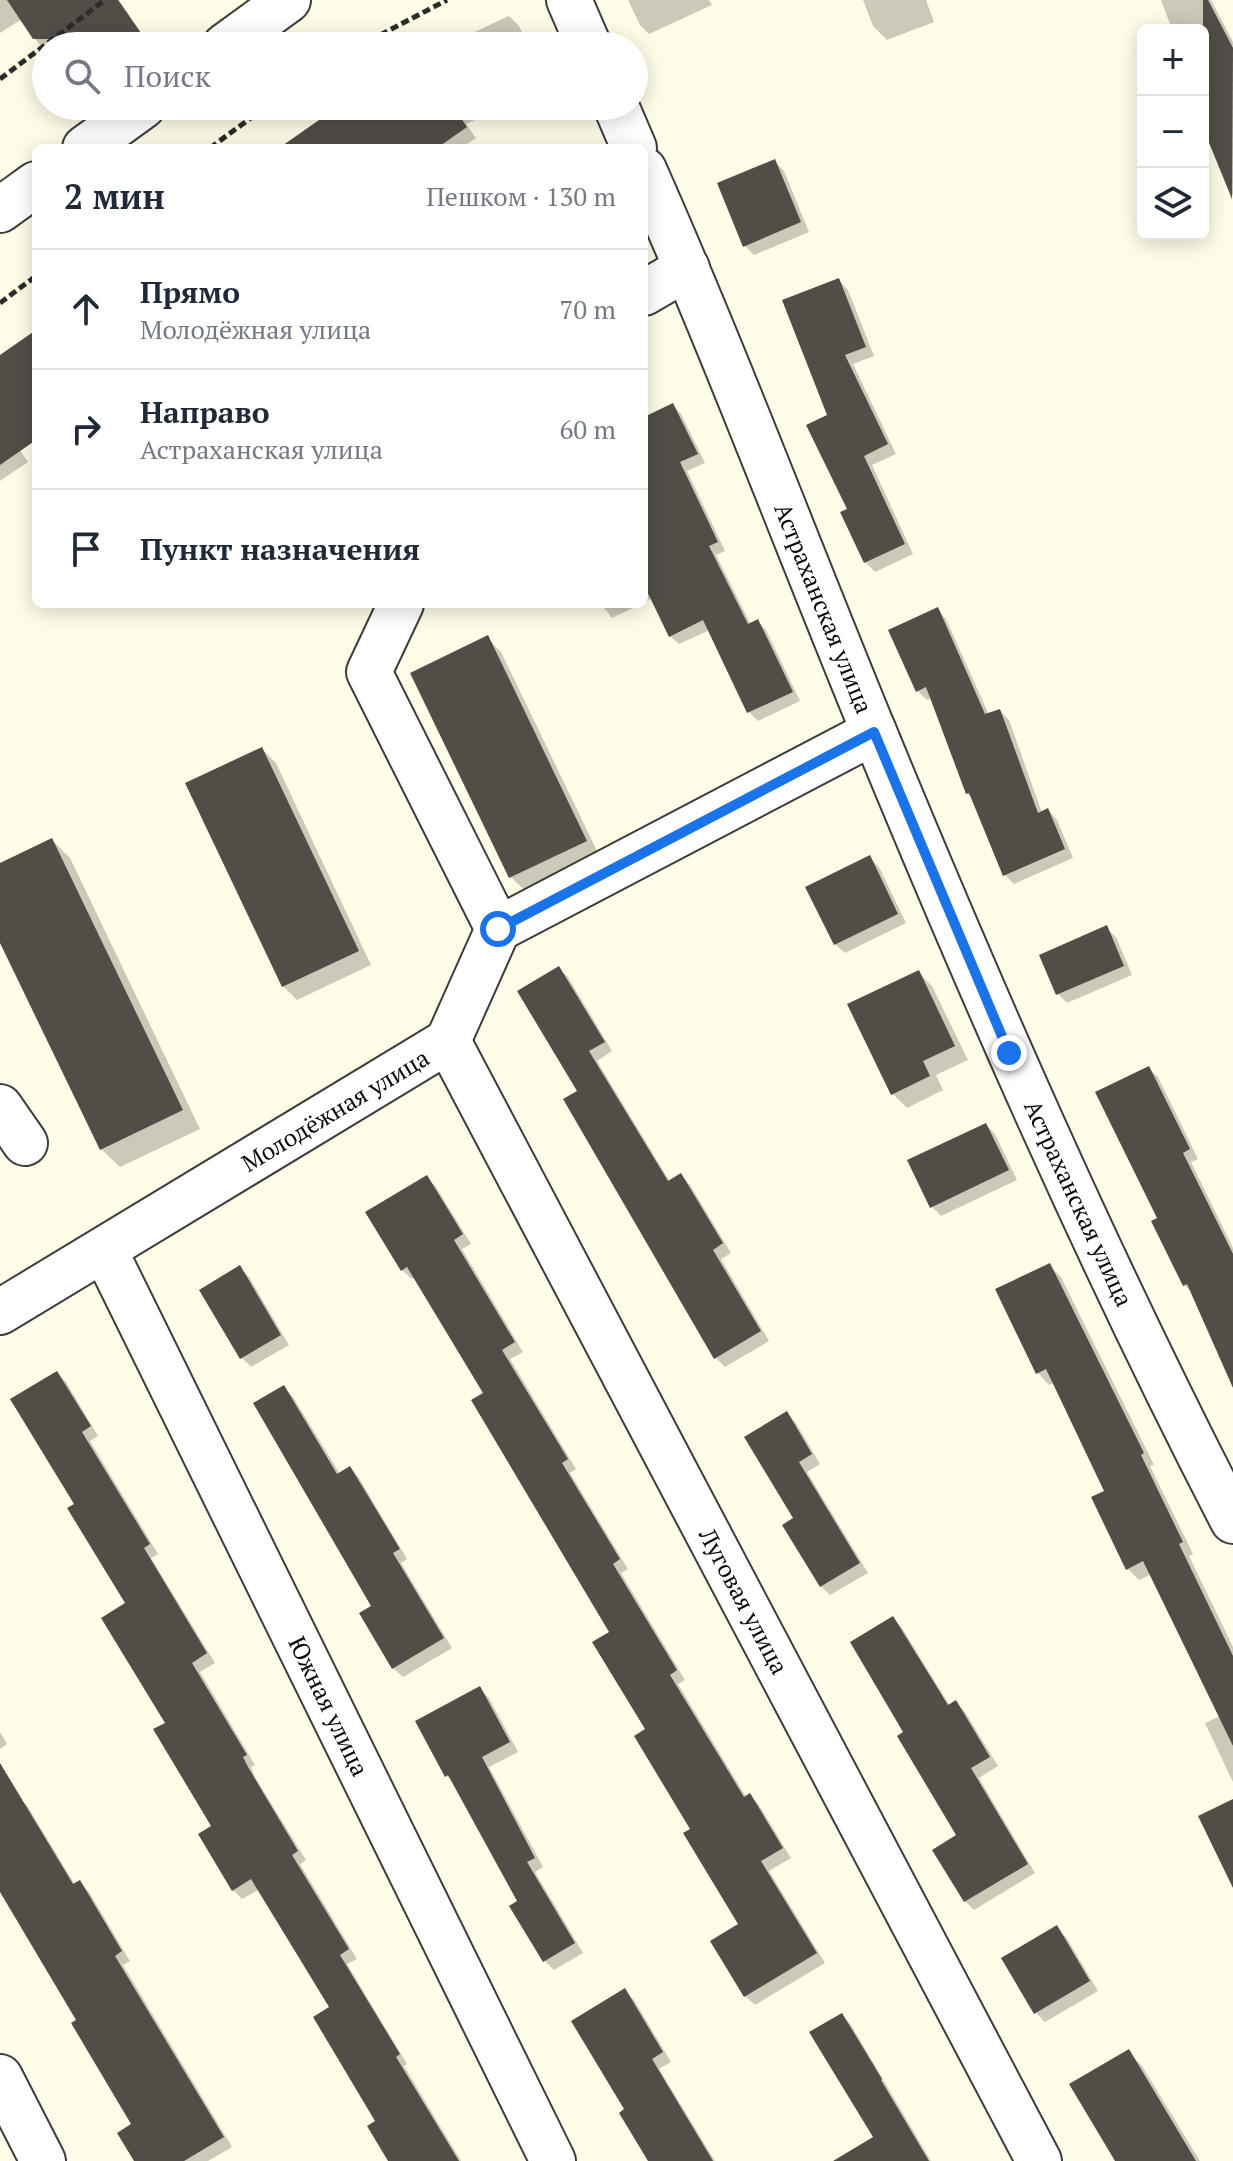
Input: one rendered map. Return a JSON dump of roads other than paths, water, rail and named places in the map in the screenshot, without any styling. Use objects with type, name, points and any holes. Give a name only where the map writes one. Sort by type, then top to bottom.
[{"type":"street","points":[[244,32],[288,0]]},
{"type":"street","points":[[569,0],[583,32]]},
{"type":"street","points":[[91,144],[124,120]]},
{"type":"street","points":[[622,120],[632,144]]},
{"type":"street","name":"Астраханская улица","points":[[648,179],[1009,1053],[1165,1390],[1233,1521]]},
{"type":"street","points":[[0,210],[32,187]]},
{"type":"street","points":[[648,291],[687,268]]},
{"type":"street","points":[[399,608],[369,672],[498,929],[874,732]]},
{"type":"street","name":"Молодёжная улица","points":[[0,1312],[448,1041],[498,929]]},
{"type":"street","name":"Луговая улица","points":[[448,1041],[1039,2161]]},
{"type":"street","points":[[0,1107],[25,1143]]},
{"type":"street","name":"Южная улица","points":[[105,1251],[553,2161]]},
{"type":"street","points":[[0,2077],[43,2161]]}]
